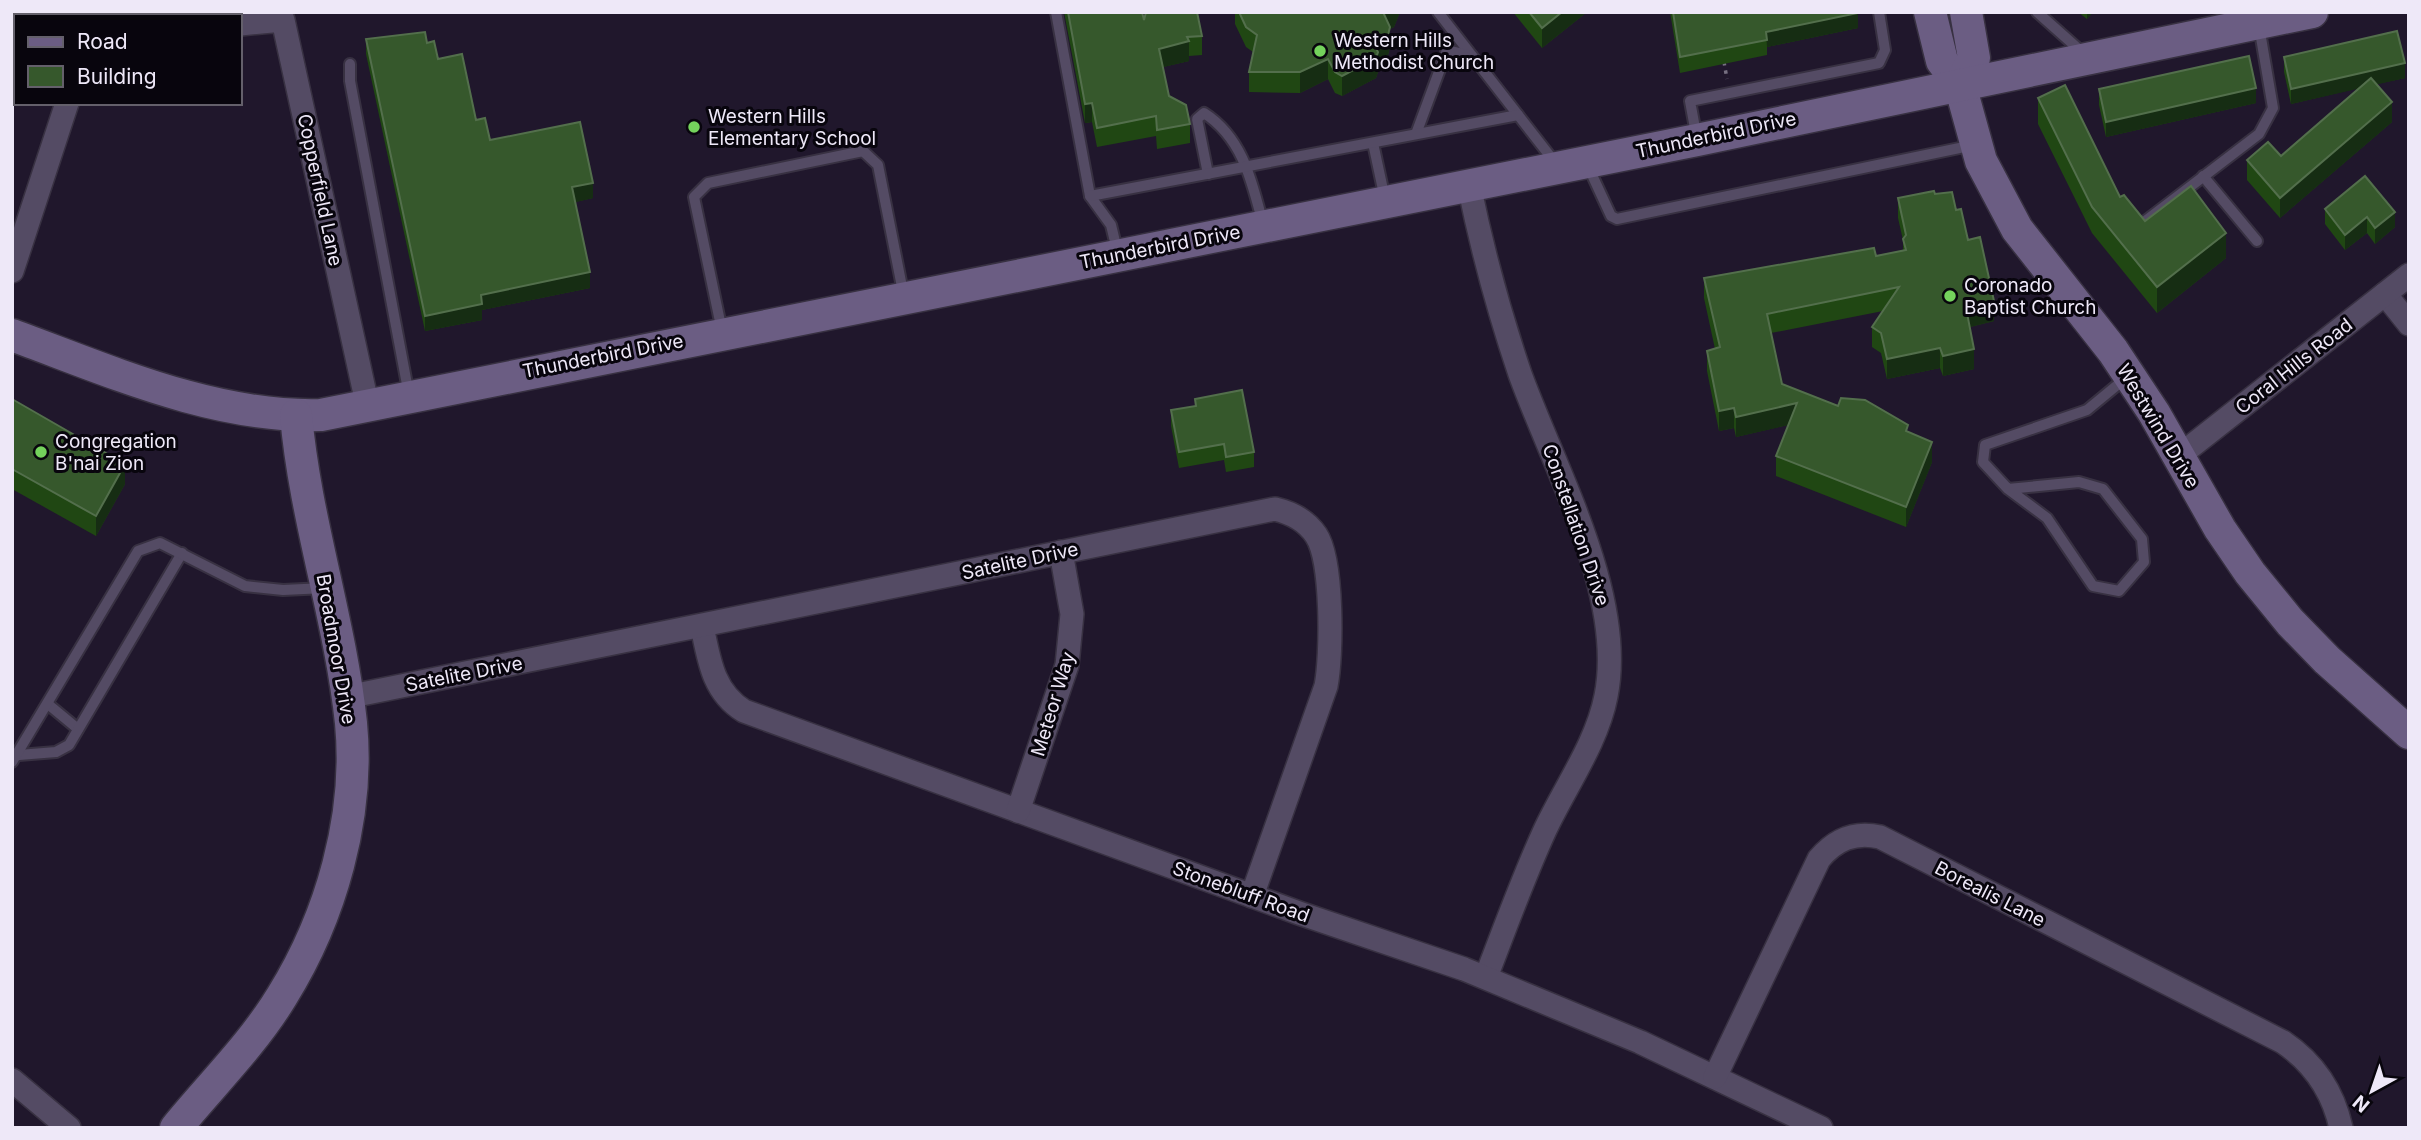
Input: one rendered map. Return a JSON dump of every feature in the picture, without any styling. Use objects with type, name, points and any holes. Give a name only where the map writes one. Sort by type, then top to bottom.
[{"type":"street","name":"Westwind Drive","points":[[1930,12],[1942,61],[1960,85],[1981,161],[2017,229],[2129,376],[2220,529],[2282,612],[2327,660],[2409,733]]},
{"type":"street","points":[[1960,85],[1974,58],[1966,12]]},
{"type":"street","name":"Thunderbird Drive","points":[[12,335],[169,390],[222,404],[296,415],[321,415],[367,403],[722,332],[1119,256],[1697,140],[2312,12]]},
{"type":"street","name":"Copperfield Lane","points":[[242,24],[283,20],[367,403]]},
{"type":"street","points":[[12,271],[66,105]]},
{"type":"street","name":"Constellation Drive","points":[[1469,185],[1479,234],[1505,329],[1581,532],[1605,606],[1611,642],[1606,698],[1596,728],[1541,840],[1486,977]]},
{"type":"street","name":"Coral Hills Road","points":[[2179,456],[2409,275]]},
{"type":"street","points":[[2385,294],[2409,324]]},
{"type":"street","name":"Broadmoor Drive","points":[[176,1128],[281,998],[304,957],[326,905],[348,816],[351,771],[347,697],[296,415]]},
{"type":"street","name":"Satelite Drive","points":[[347,697],[1269,509],[1292,513],[1316,535],[1321,545],[1332,634],[1331,658],[1326,687],[1252,896]]},
{"type":"street","name":"Meteor Way","points":[[1018,811],[1067,665],[1072,614],[1061,552]]},
{"type":"street","name":"Stonebluff Road","points":[[702,626],[716,681],[726,696],[744,711],[1252,896],[1486,977],[1715,1077],[1821,1128]]},
{"type":"street","name":"Borealis Lane","points":[[1715,1077],[1819,859],[1843,839],[1869,835],[2283,1042],[2318,1073],[2330,1093],[2341,1128]]},
{"type":"street","points":[[12,1080],[69,1128]]},
{"type":"lane","points":[[1056,12],[1090,196],[1111,225],[1119,256]]},
{"type":"lane","points":[[1438,12],[1518,115],[1572,165],[1611,216],[1617,219],[1977,145]]},
{"type":"lane","points":[[1697,140],[1690,101],[1879,63],[1885,50],[1879,12]]},
{"type":"lane","points":[[2037,12],[2091,59]]},
{"type":"lane","points":[[2144,222],[2259,134],[2273,108],[2259,24]]},
{"type":"lane","points":[[1416,134],[1447,50],[1472,56]]},
{"type":"lane","points":[[350,64],[350,81],[409,395]]},
{"type":"lane","points":[[1208,174],[1197,119],[1204,113],[1214,120],[1248,166],[1264,227]]},
{"type":"lane","points":[[1090,196],[1518,115]]},
{"type":"lane","points":[[1373,143],[1386,202]]},
{"type":"lane","points":[[722,332],[694,197],[708,183],[863,151],[878,165],[904,297]]},
{"type":"lane","points":[[2203,176],[2257,241]]},
{"type":"lane","points":[[2008,489],[2079,482],[2103,489],[2142,539],[2144,562],[2119,591],[2093,586],[2047,518],[2008,489],[1983,462],[1985,445],[2087,410],[2129,376]]},
{"type":"lane","points":[[16,759],[138,551],[160,543],[245,586],[283,590],[326,588]]},
{"type":"lane","points":[[16,759],[56,752],[69,745],[182,553]]},
{"type":"lane","points":[[49,705],[78,729]]},
{"type":"path","points":[[1722,53],[1730,93]]},
{"type":"building","points":[[1068,12],[1142,12],[1144,20],[1146,12],[1197,12],[1202,36],[1187,37],[1189,41],[1159,49],[1169,96],[1186,105],[1190,124],[1157,130],[1156,116],[1097,128],[1092,103],[1085,104]]},
{"type":"building","name":"Western Hills Methodist Church","points":[[1239,12],[1383,12],[1390,27],[1388,35],[1373,43],[1378,52],[1376,58],[1342,76],[1335,72],[1328,59],[1300,72],[1249,72],[1257,35],[1246,27]]},
{"type":"building","points":[[1529,12],[1562,12],[1542,28]]},
{"type":"building","points":[[1673,12],[1858,13],[1766,32],[1767,40],[1680,57]]},
{"type":"building","points":[[2397,31],[2405,63],[2291,89],[2284,57]]},
{"type":"building","points":[[425,32],[427,43],[434,41],[438,59],[462,54],[476,120],[485,118],[490,140],[580,122],[593,183],[572,187],[590,272],[481,295],[482,304],[425,316],[366,39]]},
{"type":"building","points":[[2249,56],[2256,88],[2106,122],[2099,89]]},
{"type":"building","points":[[2371,78],[2392,102],[2280,198],[2247,160],[2268,142],[2281,156]]},
{"type":"building","points":[[2065,85],[2120,197],[2124,195],[2145,221],[2191,186],[2226,233],[2157,287],[2092,207],[2038,98]]},
{"type":"building","points":[[2365,176],[2395,212],[2375,228],[2367,217],[2345,235],[2325,209]]},
{"type":"building","points":[[1934,191],[1935,194],[1952,192],[1956,210],[1961,209],[1968,240],[1980,237],[1994,301],[1966,308],[1974,349],[1943,356],[1940,348],[1887,359],[1881,333],[1872,327],[1899,287],[1767,314],[1782,384],[1838,406],[1841,398],[1865,400],[1908,425],[1906,431],[1932,442],[1906,507],[1776,456],[1797,403],[1736,417],[1734,408],[1719,411],[1707,351],[1720,347],[1704,278],[1874,248],[1876,256],[1906,250],[1903,239],[1906,235],[1898,198]]},
{"type":"building","points":[[1242,390],[1254,452],[1226,457],[1224,444],[1179,452],[1171,410],[1196,406],[1195,399]]},
{"type":"building","name":"Congregation B'nai Zion","points":[[12,399],[125,464],[96,516],[12,469]]},
{"type":"place","name":"Western Hills Methodist Church","points":[[1320,51]]},
{"type":"place","name":"Western Hills Elementary School","points":[[694,127]]},
{"type":"place","name":"Coronado Baptist Church","points":[[1950,296]]},
{"type":"place","name":"Congregation B'nai Zion","points":[[41,452]]}]
